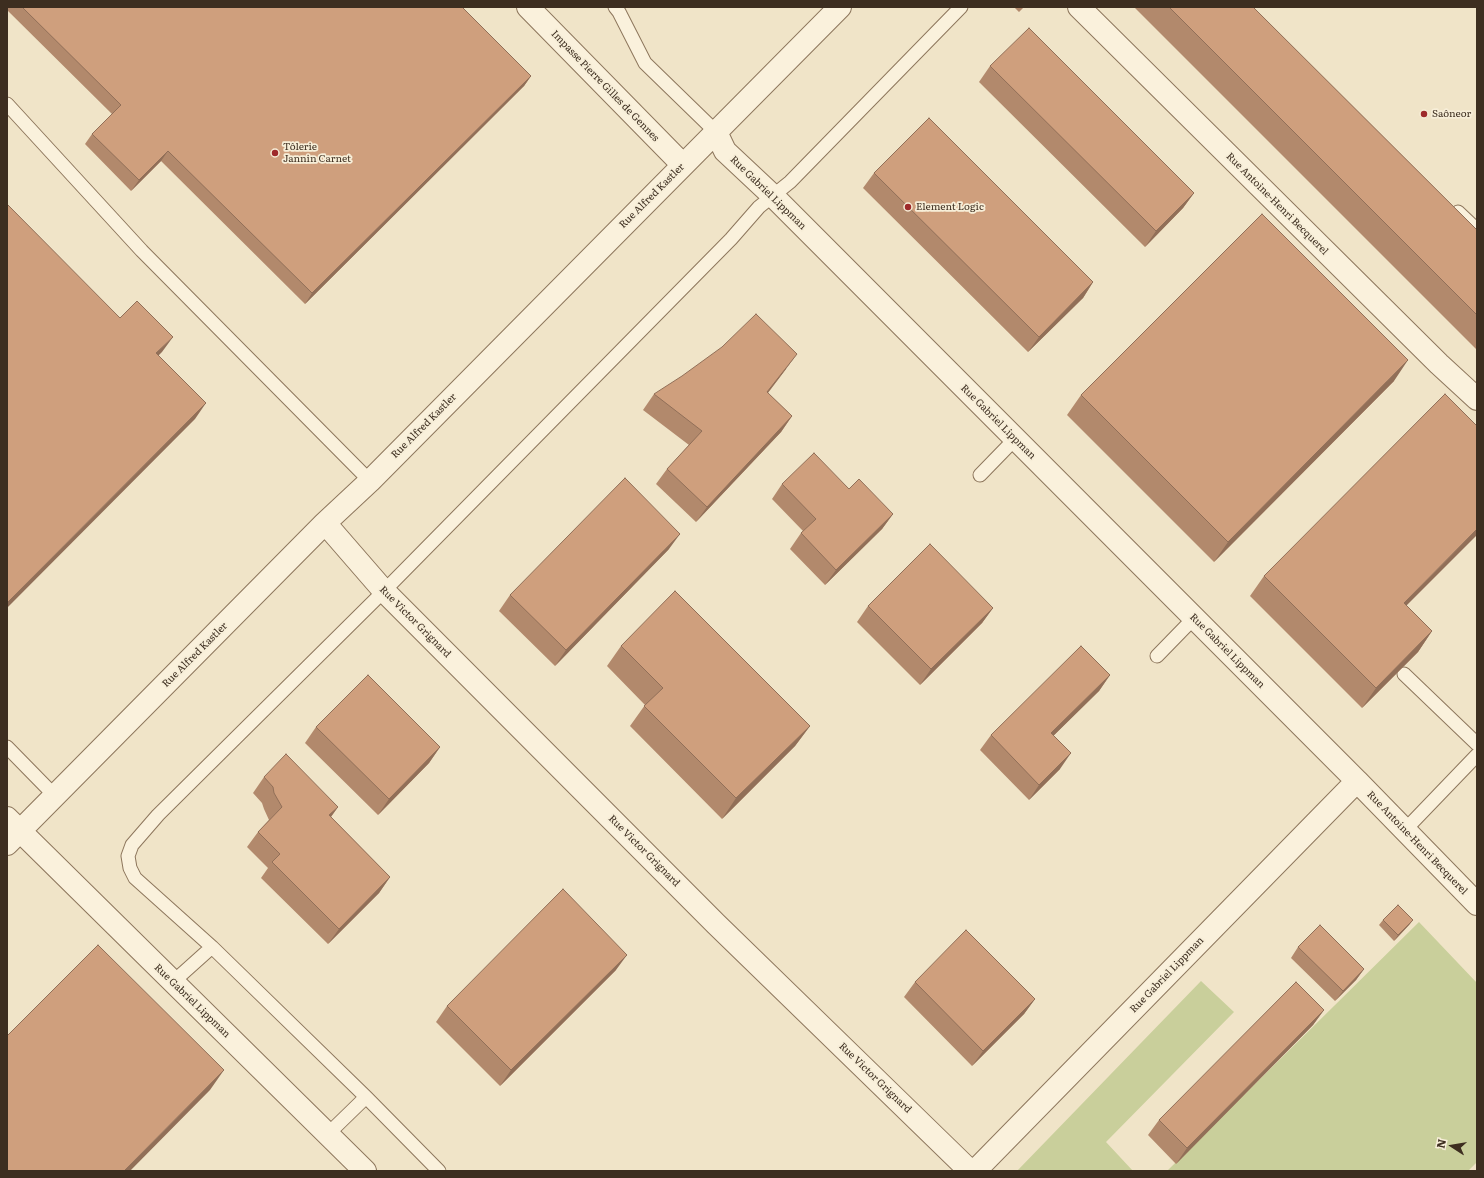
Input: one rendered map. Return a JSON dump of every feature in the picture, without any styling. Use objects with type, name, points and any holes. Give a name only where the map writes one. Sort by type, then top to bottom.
[{"type":"street","name":"Impasse Pierre Gilles de Gennes","points":[[528,7],[683,165]]},
{"type":"street","name":"Rue Alfred Kastler","points":[[11,831],[55,796],[325,523],[370,482],[840,7]]},
{"type":"street","name":"Rue Antoine-Henri Becquerel","points":[[1079,7],[1433,358],[1477,399]]},
{"type":"street","name":"Rue Gabriel Lippman","points":[[716,132],[725,151],[773,196],[1357,782],[975,1171]]},
{"type":"street","name":"Rue Victor Grignard","points":[[325,523],[384,591],[716,924],[970,1171]]},
{"type":"street","name":"Rue Antoine-Henri Becquerel","points":[[1357,782],[1477,904]]},
{"type":"street","name":"Rue Gabriel Lippman","points":[[11,831],[173,982],[365,1171]]},
{"type":"lane","points":[[615,7],[645,63],[716,132]]},
{"type":"lane","points":[[439,1171],[366,1097],[212,947],[135,878],[130,868],[128,856],[132,845],[158,815],[384,591],[732,239],[760,207],[790,182],[961,7]]},
{"type":"lane","points":[[7,104],[142,251],[370,482]]},
{"type":"lane","points":[[1448,202],[1477,230]]},
{"type":"lane","points":[[980,475],[1015,439]]},
{"type":"lane","points":[[1157,656],[1194,618]]},
{"type":"lane","points":[[1404,674],[1477,744]]},
{"type":"lane","points":[[7,748],[55,796]]},
{"type":"lane","points":[[1404,830],[1477,756]]},
{"type":"lane","points":[[173,982],[212,947]]},
{"type":"lane","points":[[328,1134],[366,1097]]},
{"type":"green space","points":[[1419,922],[1477,983],[1477,1162],[1468,1171],[1167,1171]]},
{"type":"green space","points":[[1201,981],[1234,1012],[1106,1142],[1133,1171],[1017,1171]]},
{"type":"building","name":"Tôlerie Jannin Carnet","points":[[22,7],[462,7],[531,76],[312,293],[168,151],[139,180],[92,134],[121,105]]},
{"type":"building","points":[[1169,7],[1253,7],[1477,230],[1477,315]]},
{"type":"building","points":[[1029,28],[1194,193],[1156,231],[990,66]]},
{"type":"building","points":[[929,118],[1093,282],[1039,337],[874,173]]},
{"type":"building","points":[[7,204],[120,318],[137,301],[173,337],[156,353],[206,403],[7,603]]},
{"type":"building","points":[[1262,214],[1408,360],[1228,542],[1081,395]]},
{"type":"building","points":[[756,314],[797,354],[767,392],[792,416],[707,507],[667,469],[702,431],[654,394],[722,347]]},
{"type":"building","points":[[1445,394],[1477,426],[1477,529],[1404,603],[1432,631],[1376,688],[1264,576]]},
{"type":"building","points":[[814,453],[849,489],[859,479],[893,514],[836,570],[801,533],[816,519],[782,484]]},
{"type":"building","points":[[625,478],[680,534],[566,650],[510,595]]},
{"type":"building","points":[[930,544],[993,608],[931,669],[868,606]]},
{"type":"building","points":[[675,591],[810,726],[736,798],[644,706],[663,688],[621,646]]},
{"type":"building","points":[[1081,646],[1110,675],[1051,733],[1071,753],[1039,785],[991,735]]},
{"type":"building","points":[[368,675],[440,747],[389,799],[316,727]]},
{"type":"building","points":[[286,754],[338,807],[329,815],[390,877],[339,929],[272,862],[280,854],[258,832],[282,807],[274,793],[273,787],[264,777]]},
{"type":"building","points":[[563,889],[627,955],[511,1070],[447,1006]]},
{"type":"building","points":[[1398,905],[1413,920],[1398,935],[1383,920]]},
{"type":"building","points":[[1320,925],[1364,969],[1343,991],[1298,947]]},
{"type":"building","points":[[966,930],[1035,999],[983,1051],[915,982]]},
{"type":"building","points":[[98,945],[224,1070],[124,1171],[7,1171],[7,1036]]},
{"type":"building","points":[[1296,982],[1324,1010],[1187,1148],[1159,1120]]},
{"type":"place","name":"Saôneor","points":[[1424,114]]},
{"type":"place","name":"Tôlerie Jannin Carnet","points":[[275,153]]},
{"type":"place","name":"Element Logic","points":[[908,207]]}]
